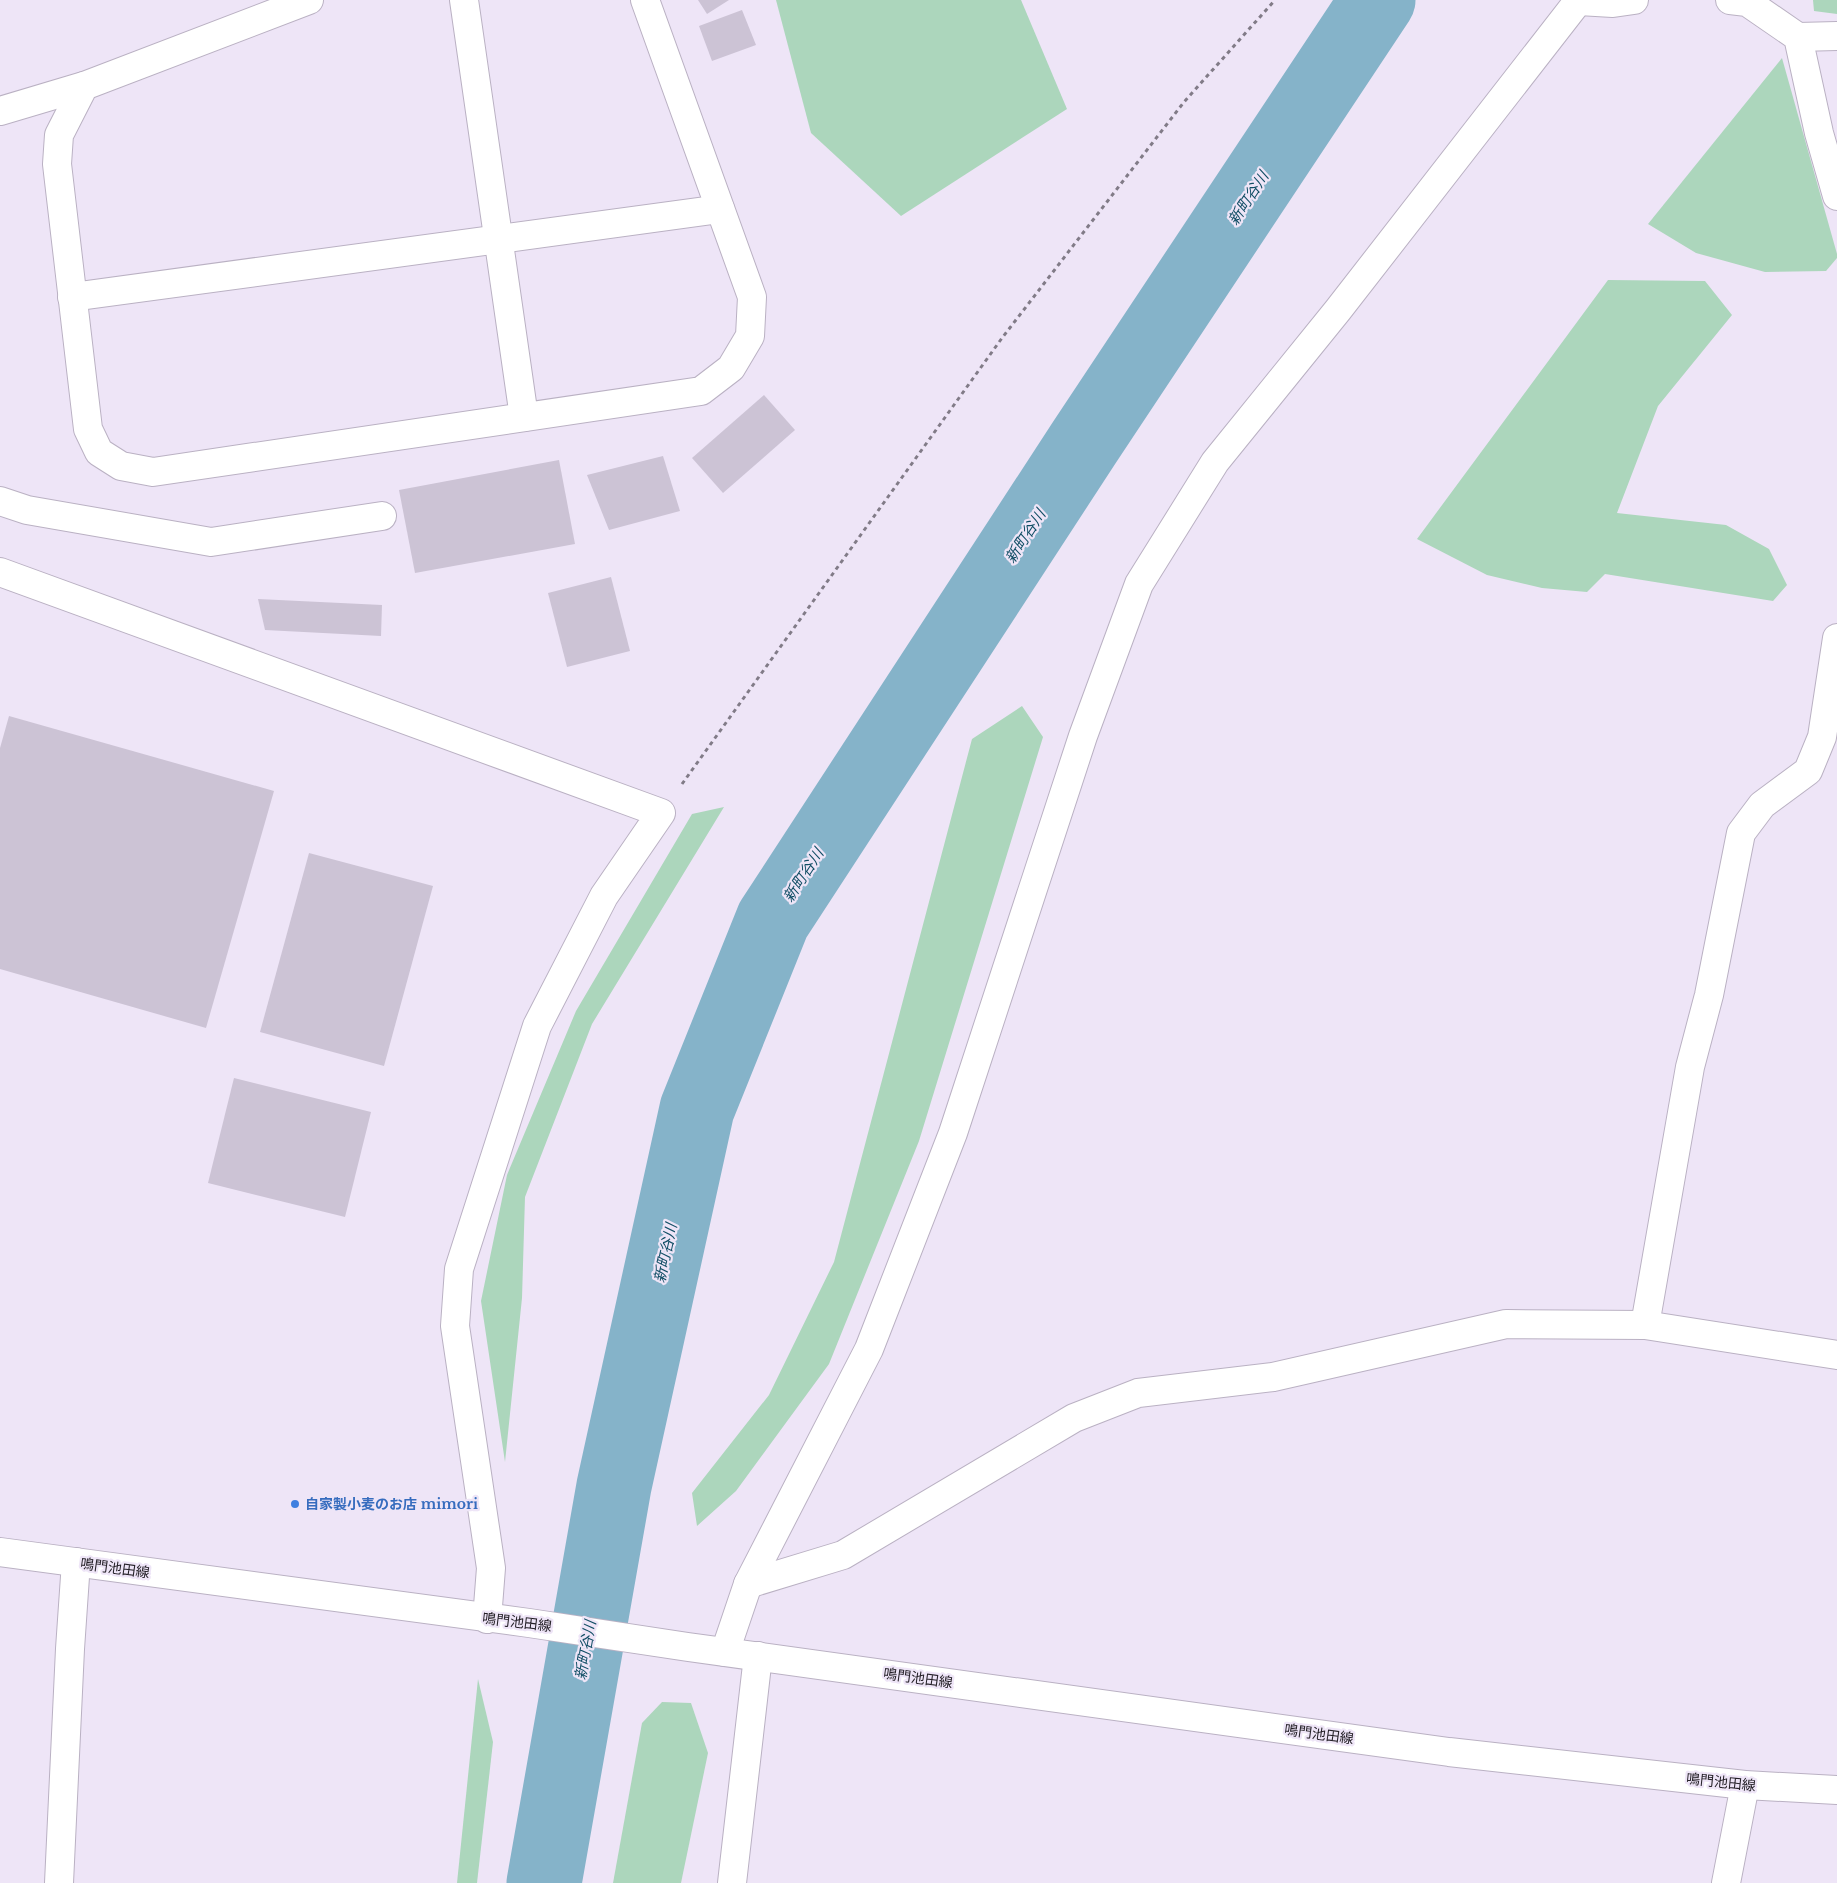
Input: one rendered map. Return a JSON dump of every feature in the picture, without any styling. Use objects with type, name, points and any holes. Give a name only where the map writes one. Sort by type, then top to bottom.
[{"type":"street","points":[[0,111],[84,86],[308,0]]},
{"type":"street","points":[[464,0],[524,416]]},
{"type":"street","points":[[84,86],[58,135],[58,174],[88,429],[99,452],[121,466],[153,472],[701,391],[731,368],[750,336],[752,297],[645,0]]},
{"type":"street","points":[[725,1652],[748,1584],[869,1349],[952,1133],[1084,736],[1139,584],[1216,462],[1338,310],[1579,0],[1613,3],[1634,0]]},
{"type":"street","points":[[1730,0],[1747,2],[1798,36],[1837,36]]},
{"type":"street","points":[[1798,36],[1818,133],[1837,196]]},
{"type":"street","points":[[72,297],[720,209]]},
{"type":"street","points":[[0,501],[27,510],[210,542],[382,516]]},
{"type":"street","points":[[0,572],[661,813],[604,896],[537,1026],[459,1269],[455,1326],[491,1568],[487,1619]]},
{"type":"street","points":[[1645,1325],[1690,1067],[1708,996],[1741,833],[1762,805],[1808,771],[1822,737],[1837,638]]},
{"type":"street","points":[[748,1584],[843,1555],[1074,1418],[1138,1392],[1273,1377],[1506,1324],[1645,1325],[1837,1355]]},
{"type":"street","name":"鳴門池田線","points":[[0,1552],[487,1619],[529,1623],[688,1647],[1449,1752],[1745,1785],[1837,1790]]},
{"type":"street","points":[[59,1883],[76,1562]]},
{"type":"street","points":[[732,1883],[758,1656]]},
{"type":"street","points":[[1726,1883],[1745,1785]]},
{"type":"path","points":[[661,813],[1002,338],[1184,102],[1275,0]]},
{"type":"green space","points":[[776,0],[1021,0],[1067,109],[901,216],[811,133]]},
{"type":"green space","points":[[1813,0],[1837,0],[1837,14],[1814,11]]},
{"type":"green space","points":[[1782,58],[1837,254],[1837,258],[1826,271],[1765,272],[1696,253],[1648,224]]},
{"type":"green space","points":[[1608,280],[1705,281],[1732,315],[1658,406],[1617,513],[1726,525],[1769,549],[1787,585],[1773,601],[1605,574],[1587,592],[1542,588],[1487,575],[1417,539]]},
{"type":"green space","points":[[1022,706],[1043,737],[919,1141],[829,1364],[736,1491],[697,1526],[692,1493],[769,1395],[834,1262],[972,739]]},
{"type":"green space","points":[[724,807],[592,1024],[525,1197],[522,1298],[505,1462],[481,1301],[507,1175],[576,1011],[692,814]]},
{"type":"green space","points":[[478,1679],[493,1742],[477,1883],[457,1883]]},
{"type":"green space","points":[[662,1702],[691,1703],[708,1753],[681,1883],[613,1883],[642,1723]]},
{"type":"building","points":[[698,0],[729,0],[707,14]]},
{"type":"building","points":[[742,10],[756,45],[712,61],[699,26]]},
{"type":"building","points":[[764,395],[795,430],[723,493],[692,458]]},
{"type":"building","points":[[663,456],[680,511],[609,530],[587,475]]},
{"type":"building","points":[[559,460],[575,544],[415,573],[399,490]]},
{"type":"building","points":[[611,577],[630,651],[567,667],[548,593]]},
{"type":"building","points":[[258,599],[382,605],[381,636],[265,630]]},
{"type":"building","points":[[9,716],[274,791],[206,1028],[0,969],[0,748]]},
{"type":"building","points":[[309,853],[433,886],[384,1066],[260,1032]]},
{"type":"building","points":[[234,1078],[371,1112],[345,1217],[208,1183]]},
{"type":"waterway","name":"新町谷川","points":[[544,1883],[614,1486],[697,1109],[773,920],[1084,443],[1378,0]]},
{"type":"place","name":"自家製小麦のお店 mimori","points":[[295,1504]]}]
